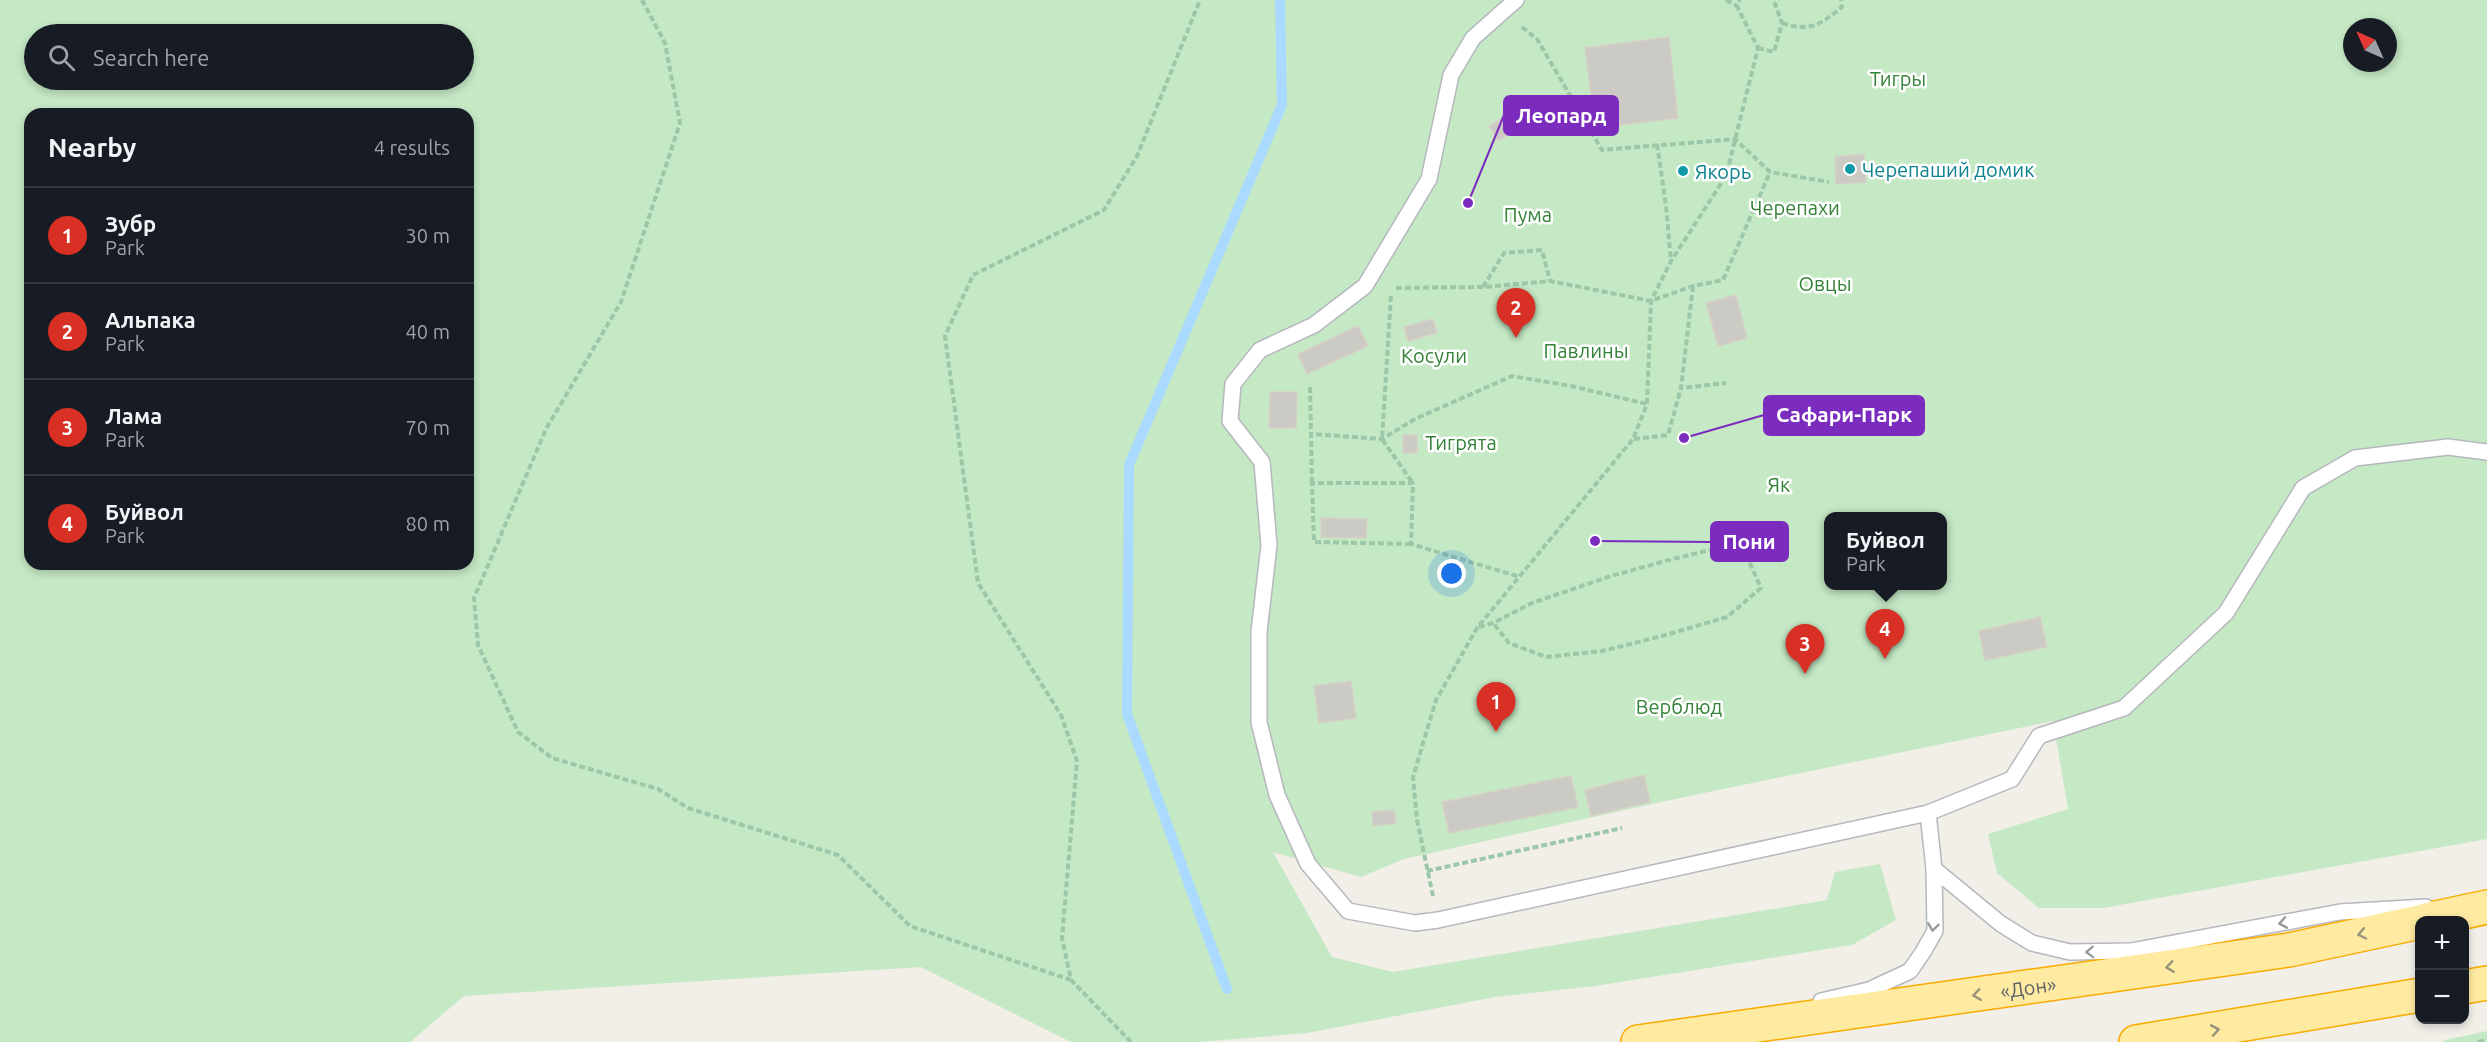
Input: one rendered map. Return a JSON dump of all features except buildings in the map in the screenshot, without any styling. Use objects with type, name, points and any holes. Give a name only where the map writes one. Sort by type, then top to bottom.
[{"type":"highway","points":[[2445,916],[2487,905]]},
{"type":"highway","name":"«Дон»","points":[[1638,1042],[2289,950],[2415,923]]},
{"type":"highway","points":[[2469,986],[2487,983]]},
{"type":"highway","points":[[2136,1042],[2415,996]]},
{"type":"lane","points":[[1516,0],[1473,38],[1451,75],[1429,179],[1365,286],[1314,325],[1260,350],[1233,384],[1230,421],[1262,462],[1269,545],[1259,632],[1259,722],[1277,795],[1308,864],[1348,911],[1415,923],[1438,920],[1928,813],[2012,779],[2039,736],[2124,708],[2226,613],[2303,488],[2355,458],[2448,447],[2487,452]]},
{"type":"lane","points":[[1670,1039],[1869,990],[1910,971],[1935,931],[1934,869],[1928,813]]},
{"type":"lane","points":[[1934,869],[2001,924],[2032,943],[2070,952],[2131,951],[2340,912],[2487,905]]},
{"type":"path","points":[[642,0],[665,43],[681,123],[621,302],[546,429],[474,598],[478,645],[518,732],[552,758],[658,789],[688,808],[838,855],[910,926],[1071,980],[1131,1042]]},
{"type":"path","points":[[1071,980],[1062,939],[1077,761],[1061,716],[978,584],[945,336],[973,275],[1104,210],[1137,156],[1200,0]]},
{"type":"path","points":[[1438,920],[1417,820],[1413,777],[1436,700],[1477,628],[1633,439],[1647,404],[1651,301],[1671,261],[1726,176],[1758,48],[1737,6],[1726,0]]},
{"type":"path","points":[[1737,6],[1740,0]]},
{"type":"path","points":[[1758,48],[1774,52],[1782,23],[1775,4],[1779,0]]},
{"type":"path","points":[[1782,23],[1804,29],[1828,18],[1842,7],[1841,0]]},
{"type":"path","points":[[1503,12],[1537,39],[1602,150],[1735,139],[1770,172],[1829,182]]},
{"type":"path","points":[[1657,144],[1671,261]]},
{"type":"path","points":[[1410,544],[1413,483],[1382,439],[1392,288],[1483,287],[1550,281],[1651,301],[1694,286],[1724,280],[1770,172]]},
{"type":"path","points":[[1483,287],[1504,253],[1542,250],[1550,281]]},
{"type":"path","points":[[1633,439],[1668,435],[1681,388],[1694,286]]},
{"type":"path","points":[[1311,434],[1382,439],[1415,419],[1512,376],[1571,386],[1647,404]]},
{"type":"path","points":[[1681,388],[1726,384]]},
{"type":"path","points":[[1310,387],[1314,542],[1410,544],[1520,577]]},
{"type":"path","points":[[1312,483],[1413,483]]},
{"type":"path","points":[[1477,628],[1493,623],[1532,603],[1611,576],[1714,549],[1748,560],[1761,588],[1726,617],[1602,651],[1546,657],[1509,643],[1493,623]]},
{"type":"path","points":[[1427,871],[1622,828]]},
{"type":"path","points":[[2478,1042],[2487,1040]]},
{"type":"green space","points":[[0,0],[2487,0],[2487,839],[2103,908],[2039,908],[1997,873],[1988,834],[2068,809],[2053,721],[1675,799],[1404,859],[1361,877],[1273,852],[1332,957],[1393,972],[1827,900],[1835,872],[1880,864],[1896,920],[1852,945],[1595,986],[1495,997],[1307,1033],[1199,1042],[1071,1042],[921,967],[464,996],[410,1042],[0,1042]]},
{"type":"green space","points":[[2487,1031],[2487,1042],[2442,1042],[2445,1040]]},
{"type":"waterway","points":[[1227,989],[1127,714],[1129,465],[1282,105],[1280,0]]},
{"type":"place","name":"Черепаший домик","points":[[1850,169]]},
{"type":"place","name":"Якорь","points":[[1683,171]]},
{"type":"place","name":"Леопард","points":[[1468,203]]},
{"type":"place","name":"Альпака","points":[[1516,338]]},
{"type":"place","name":"Сафари-Парк","points":[[1684,438]]},
{"type":"place","name":"Пони","points":[[1595,541]]},
{"type":"place","name":"Буйвол","points":[[1885,659]]},
{"type":"place","name":"Лама","points":[[1805,674]]},
{"type":"place","name":"Зубр","points":[[1496,732]]},
{"type":"park label","name":"Тигры","points":[[1898,78]]},
{"type":"park label","name":"Черепахи","points":[[1795,207]]},
{"type":"park label","name":"Пума","points":[[1528,214]]},
{"type":"park label","name":"Овцы","points":[[1825,283]]},
{"type":"park label","name":"Павлины","points":[[1586,350]]},
{"type":"park label","name":"Косули","points":[[1434,355]]},
{"type":"park label","name":"Тигрята","points":[[1461,442]]},
{"type":"park label","name":"Як","points":[[1779,484]]},
{"type":"park label","name":"Верблюд","points":[[1679,706]]}]
